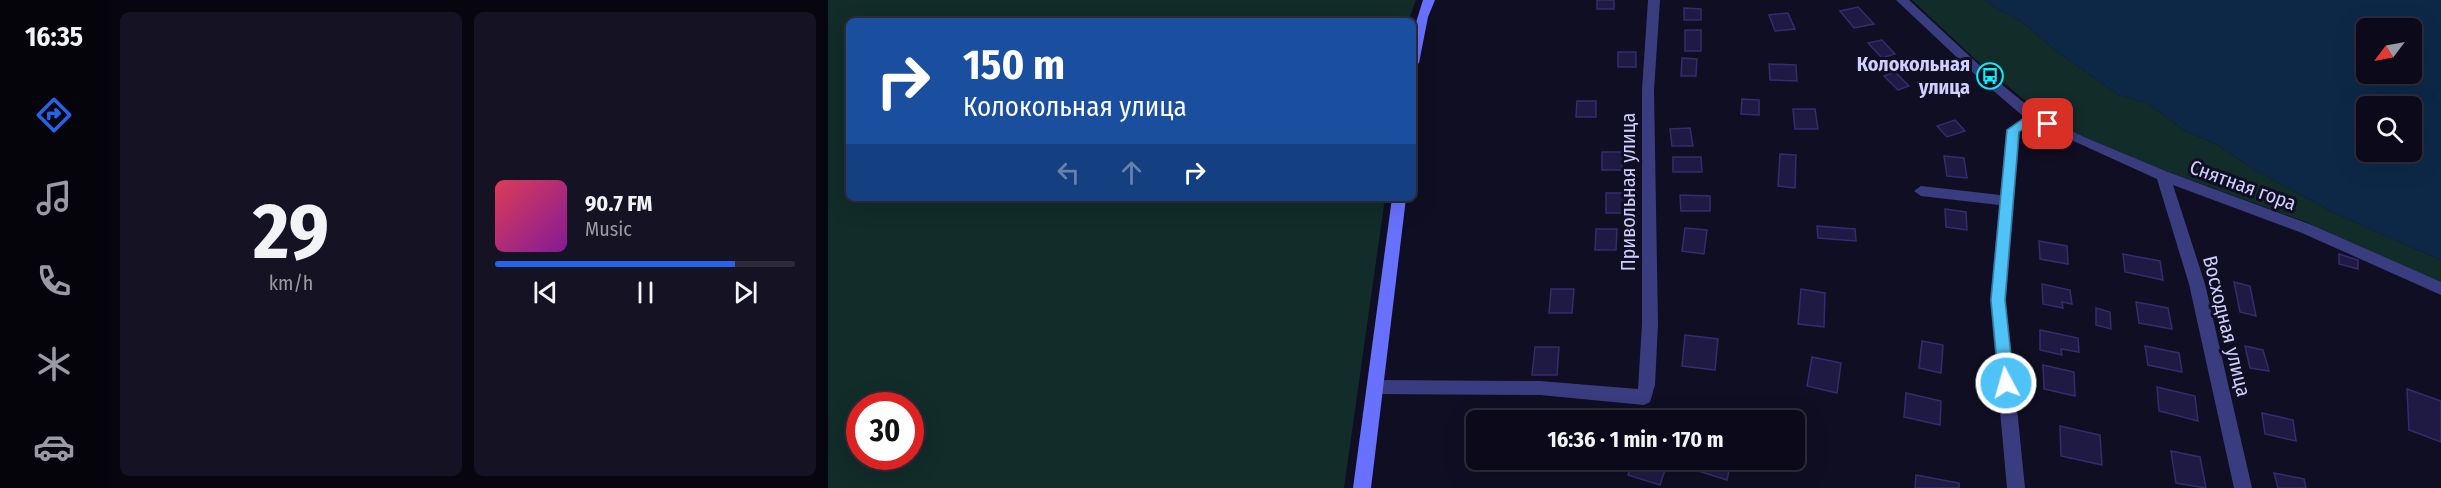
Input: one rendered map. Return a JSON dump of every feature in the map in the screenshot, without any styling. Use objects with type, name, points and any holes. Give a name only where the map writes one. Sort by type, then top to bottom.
[{"type":"street","points":[[1416,48],[1422,18],[1429,0]]},
{"type":"street","name":"Привольная улица","points":[[1375,387],[1540,388],[1644,397],[1647,385],[1650,324],[1648,90],[1654,0]]},
{"type":"street","name":"Снятная гора","points":[[1902,0],[1986,78],[2033,117],[2079,140],[2163,176],[2307,229],[2441,289]]},
{"type":"street","points":[[2016,488],[1998,300],[2013,130],[2033,117]]},
{"type":"street","name":"Восходная улица","points":[[2163,176],[2197,284],[2243,488]]},
{"type":"street","points":[[1921,191],[2007,201]]},
{"type":"street","points":[[1362,488],[1399,201]]},
{"type":"green space","points":[[828,0],[1416,0],[1409,18],[846,18],[846,201],[1385,201],[1344,488],[828,488]]},
{"type":"green space","points":[[1912,0],[1985,0],[2021,21],[2056,51],[2119,95],[2147,103],[2185,131],[2216,144],[2253,169],[2338,215],[2441,260],[2441,283],[2306,222],[2163,170],[2081,136],[2038,111],[1977,61]]},
{"type":"water","points":[[1985,0],[2441,0],[2441,260],[2338,215],[2253,169],[2216,144],[2185,131],[2147,103],[2119,95],[2056,51],[2021,21]]},
{"type":"building","points":[[1597,0],[1614,0],[1614,9],[1597,9]]},
{"type":"building","points":[[1858,7],[1874,24],[1854,28],[1840,11]]},
{"type":"building","points":[[1684,8],[1701,9],[1701,20],[1684,20]]},
{"type":"building","points":[[1788,13],[1795,29],[1775,31],[1769,15]]},
{"type":"building","points":[[1685,30],[1701,30],[1701,51],[1685,51]]},
{"type":"building","points":[[1882,40],[1895,54],[1882,58],[1868,43]]},
{"type":"building","points":[[1618,52],[1636,52],[1636,67],[1618,67]]},
{"type":"building","points":[[1682,58],[1697,59],[1696,76],[1681,76]]},
{"type":"building","points":[[1769,64],[1796,65],[1797,81],[1770,80]]},
{"type":"building","points":[[1895,72],[1909,86],[1898,90],[1884,76]]},
{"type":"building","points":[[1742,99],[1759,100],[1759,115],[1741,114]]},
{"type":"building","points":[[1577,101],[1596,101],[1596,117],[1576,117]]},
{"type":"building","points":[[1793,109],[1815,109],[1818,129],[1795,129]]},
{"type":"building","points":[[1955,120],[1965,131],[1947,137],[1937,126]]},
{"type":"building","points":[[1690,128],[1693,146],[1672,146],[1670,129]]},
{"type":"building","points":[[1602,152],[1622,152],[1622,170],[1602,170]]},
{"type":"building","points":[[1780,154],[1796,155],[1795,188],[1778,186]]},
{"type":"building","points":[[1944,156],[1964,158],[1967,178],[1947,176]]},
{"type":"building","points":[[1673,157],[1701,157],[1702,172],[1673,172]]},
{"type":"building","points":[[1606,193],[1627,193],[1627,213],[1606,213]]},
{"type":"building","points":[[1680,195],[1710,196],[1710,211],[1681,211]]},
{"type":"building","points":[[1945,209],[1966,212],[1967,230],[1946,227]]},
{"type":"building","points":[[1817,226],[1855,229],[1856,241],[1818,238]]},
{"type":"building","points":[[1685,228],[1707,230],[1704,254],[1682,251]]},
{"type":"building","points":[[1596,229],[1617,229],[1616,250],[1595,250]]},
{"type":"building","points":[[2039,241],[2067,246],[2068,264],[2040,259]]},
{"type":"building","points":[[2123,254],[2160,261],[2163,280],[2125,272]]},
{"type":"building","points":[[2339,254],[2358,260],[2358,269],[2339,264]]},
{"type":"building","points":[[2234,282],[2250,286],[2256,316],[2240,312]]},
{"type":"building","points":[[2042,284],[2070,290],[2072,304],[2062,302],[2063,308],[2043,304]]},
{"type":"building","points":[[1551,289],[1574,289],[1572,313],[1549,313]]},
{"type":"building","points":[[1801,289],[1825,293],[1824,327],[1798,324]]},
{"type":"building","points":[[2136,302],[2168,308],[2172,329],[2139,323]]},
{"type":"building","points":[[2096,308],[2110,312],[2111,329],[2096,325]]},
{"type":"building","points":[[2040,330],[2078,338],[2079,352],[2061,349],[2062,355],[2040,350]]},
{"type":"building","points":[[1685,335],[1718,339],[1715,370],[1682,366]]},
{"type":"building","points":[[1922,341],[1943,345],[1941,373],[1919,368]]},
{"type":"building","points":[[2145,346],[2179,353],[2182,372],[2148,365]]},
{"type":"building","points":[[2245,346],[2263,350],[2269,371],[2250,368]]},
{"type":"building","points":[[1535,347],[1559,347],[1557,375],[1532,375]]},
{"type":"building","points":[[1812,357],[1841,363],[1837,393],[1807,386]]},
{"type":"building","points":[[2043,365],[2074,372],[2075,396],[2044,389]]},
{"type":"building","points":[[2157,387],[2195,396],[2198,421],[2159,411]]},
{"type":"building","points":[[2407,389],[2441,401],[2441,442],[2409,430]]},
{"type":"building","points":[[1906,393],[1941,401],[1940,425],[1904,417]]},
{"type":"building","points":[[2262,413],[2293,420],[2296,441],[2265,434]]},
{"type":"building","points":[[2060,426],[2100,435],[2102,465],[2061,456]]},
{"type":"building","points":[[2171,451],[2200,457],[2206,488],[2176,483]]},
{"type":"building","points":[[1630,470],[1665,470],[1660,485],[1628,475]]},
{"type":"building","points":[[1695,470],[1729,470],[1727,480]]},
{"type":"building","points":[[2274,473],[2304,479],[2306,488],[2278,488]]},
{"type":"building","points":[[1916,475],[1959,483],[1959,488],[1915,488]]},
{"type":"place","name":"Колокольная улица","points":[[1990,76]]},
{"type":"route","points":[[2006,383],[1998,300],[2013,130],[2033,117],[2048,124]]}]
